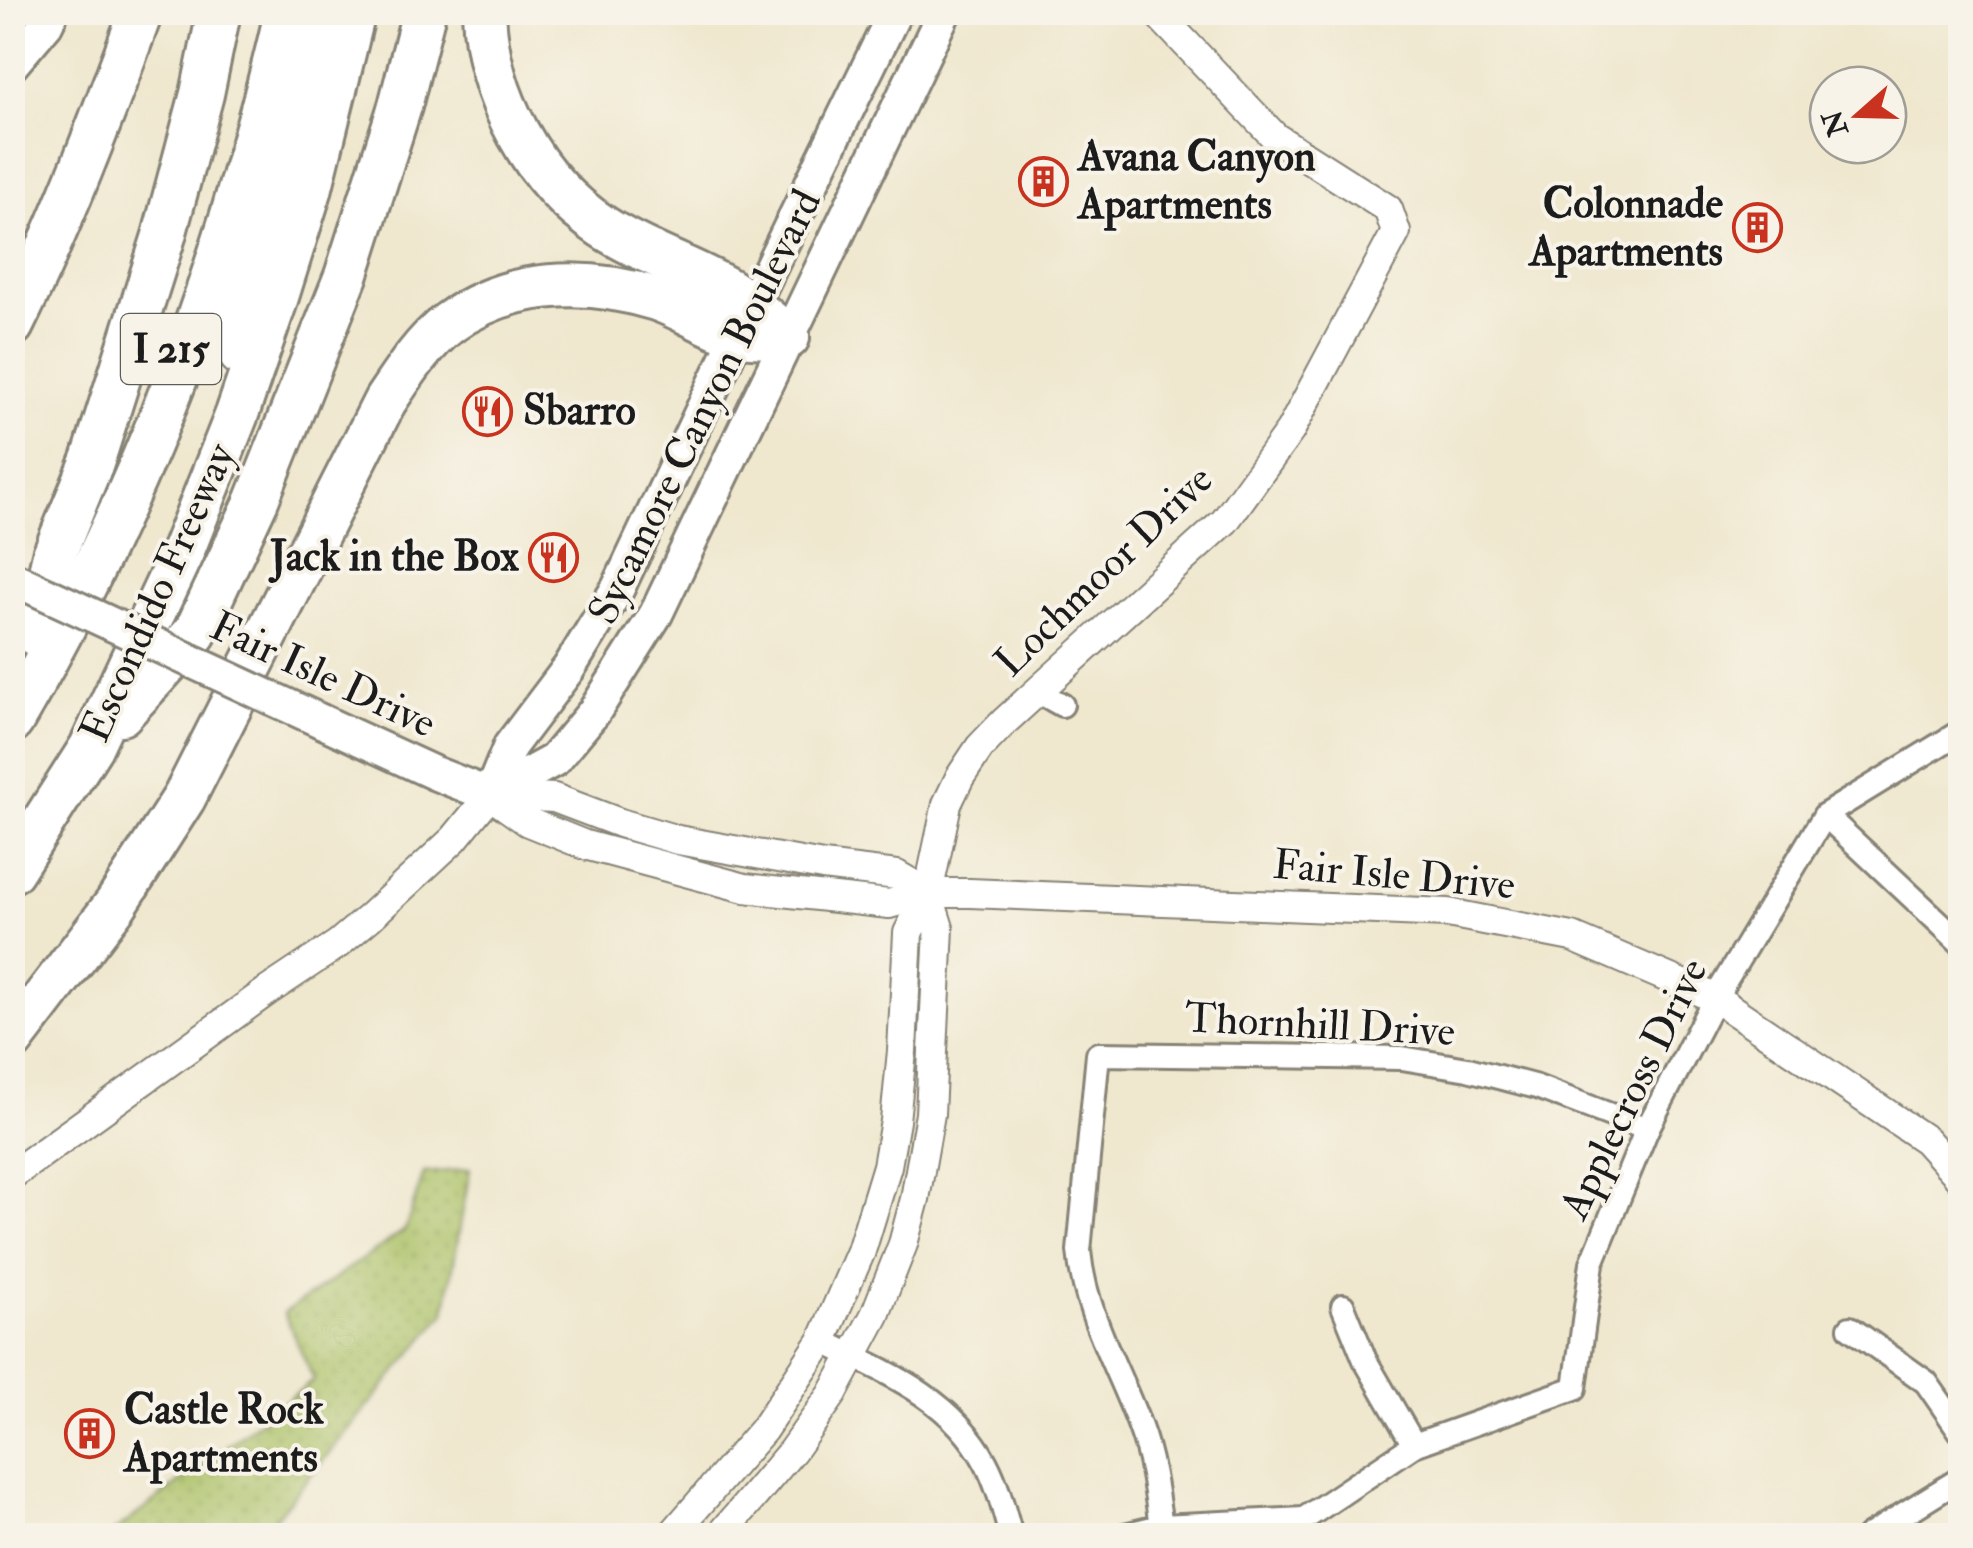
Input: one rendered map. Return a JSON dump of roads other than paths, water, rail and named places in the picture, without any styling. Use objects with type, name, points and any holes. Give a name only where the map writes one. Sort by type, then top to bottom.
[{"type":"highway","points":[[12,325],[38,272],[142,12]]},
{"type":"highway","points":[[20,680],[54,555],[92,460],[164,236],[202,94],[219,12]]},
{"type":"highway","name":"Escondido Freeway","points":[[20,680],[82,566],[161,381],[238,130],[264,12]]},
{"type":"highway","points":[[12,721],[58,643],[156,433],[231,222],[286,12]]},
{"type":"highway","points":[[237,414],[243,307],[282,174],[320,12]]},
{"type":"highway","name":"Escondido Freeway","points":[[12,871],[91,748],[183,550],[276,303],[310,191],[354,12]]},
{"type":"highway","points":[[91,748],[195,632],[257,500],[346,276],[400,106],[424,12]]},
{"type":"highway","points":[[484,12],[485,39],[496,84],[520,136],[554,184],[577,208],[605,228],[730,290],[745,321]]},
{"type":"highway","points":[[12,1040],[116,904],[184,798],[386,400],[406,369],[446,325],[482,303],[560,284],[612,288],[745,321],[788,337]]},
{"type":"main road","points":[[12,64],[52,12]]},
{"type":"main road","name":"Sycamore Canyon Boulevard","points":[[490,795],[510,746],[569,668],[618,588],[895,12]]},
{"type":"main road","name":"Sycamore Canyon Boulevard","points":[[490,795],[554,760],[594,712],[656,614],[944,12]]},
{"type":"main road","name":"Fair Isle Drive","points":[[12,578],[490,795]]},
{"type":"street","name":"Lochmoor Drive","points":[[671,1536],[762,1430],[822,1341],[861,1252],[887,1166],[900,1082],[908,933],[928,892],[947,804],[960,777],[980,747],[1049,698],[1225,521],[1290,431],[1396,232],[1388,209],[1275,137],[1156,12]]},
{"type":"street","name":"Applecross Drive","points":[[1120,1536],[1161,1526],[1304,1518],[1414,1445],[1575,1388],[1592,1263],[1648,1129],[1716,998],[1826,815],[1960,732]]},
{"type":"street","name":"Fair Isle Drive","points":[[490,795],[528,822],[584,845],[745,888],[890,904],[928,892],[1448,913],[1572,937],[1716,998],[1926,1140],[1960,1178]]},
{"type":"street","name":"Sycamore Canyon Boulevard","points":[[12,1175],[338,944],[454,839],[490,795]]},
{"type":"street","points":[[1826,815],[1960,942]]},
{"type":"street","name":"Lochmoor Drive","points":[[720,1536],[832,1395],[875,1316],[903,1244],[916,1199],[930,1114],[939,928],[928,892]]},
{"type":"street","name":"Thornhill Drive","points":[[1161,1526],[1152,1465],[1141,1429],[1100,1334],[1081,1272],[1079,1251],[1098,1054],[1402,1058],[1468,1069],[1537,1087],[1648,1129]]},
{"type":"street","points":[[1343,1306],[1365,1360],[1414,1445]]},
{"type":"street","points":[[1850,1328],[1926,1382],[1960,1431]]},
{"type":"street","points":[[822,1341],[928,1396],[962,1428],[996,1484],[1011,1536]]},
{"type":"street","points":[[1868,1536],[1960,1480]]},
{"type":"place","name":"Avana Canyon Apartments","points":[[1043,181]]},
{"type":"place","name":"Colonnade Apartments","points":[[1758,228]]},
{"type":"place","name":"Sbarro","points":[[488,411]]},
{"type":"place","name":"Jack in the Box","points":[[554,557]]},
{"type":"place","name":"Castle Rock Apartments","points":[[89,1434]]}]
